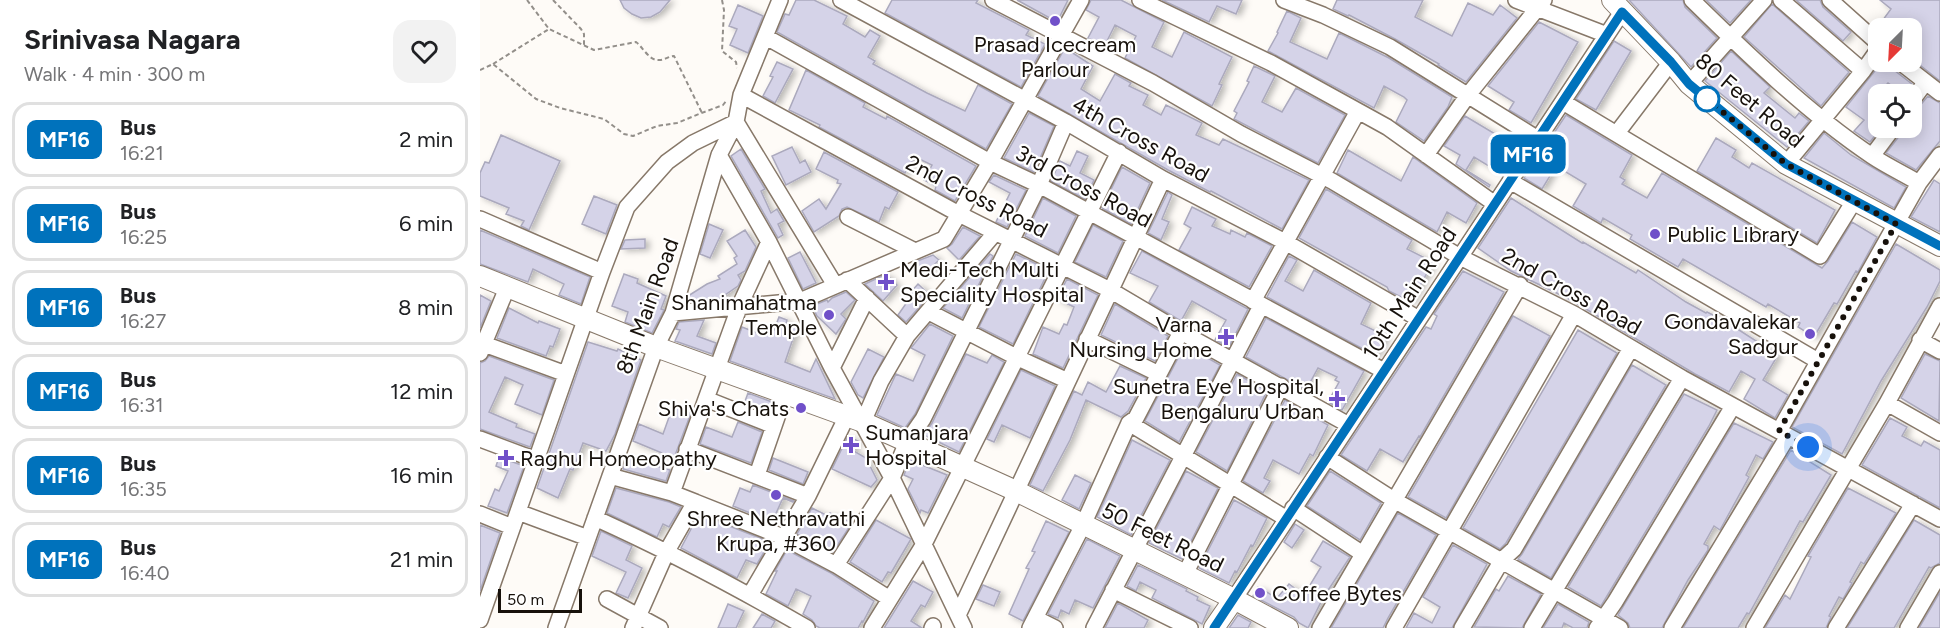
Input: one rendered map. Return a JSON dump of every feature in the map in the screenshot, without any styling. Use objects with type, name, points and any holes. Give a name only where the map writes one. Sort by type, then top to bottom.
[{"type":"main road","name":"80 Feet Road","points":[[1617,6],[1689,84],[1786,164],[1940,246]]},
{"type":"main road","name":"50 Feet Road","points":[[480,276],[585,320],[855,419],[1016,491],[1185,574],[1288,628]]},
{"type":"main road","points":[[1214,628],[1234,599]]},
{"type":"street","name":"8th Main Road","points":[[556,628],[656,346],[673,312],[719,155],[736,122],[735,97],[766,37],[780,0]]},
{"type":"street","name":"4th Cross Road","points":[[841,0],[1066,122],[1162,179],[1287,243],[1419,319]]},
{"type":"street","name":"2nd Cross Road","points":[[993,0],[1153,83],[1460,257],[1574,314],[1682,378],[1940,519]]},
{"type":"street","points":[[673,312],[800,301],[944,239],[1081,0]]},
{"type":"street","points":[[1140,0],[1271,63],[1386,127],[1495,204]]},
{"type":"street","points":[[1284,0],[1390,46],[1538,139]]},
{"type":"street","points":[[1516,0],[1540,4],[1607,35]]},
{"type":"street","points":[[1692,0],[1823,120],[1872,156],[1919,183]]},
{"type":"street","points":[[1689,84],[1764,0]]},
{"type":"street","points":[[1780,0],[1863,71]]},
{"type":"street","points":[[1830,0],[1868,34]]},
{"type":"street","points":[[1426,155],[1468,95],[1540,4]]},
{"type":"street","name":"10th Main Road","points":[[1234,599],[1607,35],[1617,6]]},
{"type":"street","name":"3rd Cross Road","points":[[766,37],[990,162],[1039,185],[1384,371]]},
{"type":"street","points":[[1617,133],[1671,62]]},
{"type":"street","points":[[1786,164],[1868,64]]},
{"type":"street","points":[[1912,72],[1940,93]]},
{"type":"street","points":[[1922,87],[1925,83]]},
{"type":"street","name":"2nd Cross Road","points":[[735,97],[995,233],[1110,290],[1349,425]]},
{"type":"street","points":[[1563,102],[1820,256],[1854,201]]},
{"type":"street","points":[[1094,628],[1232,359],[1287,243],[1358,111]]},
{"type":"street","points":[[480,620],[486,581],[513,527],[627,207],[645,184],[667,162],[693,143],[736,122],[841,283],[867,298],[907,336]]},
{"type":"street","points":[[836,565],[892,478],[907,442],[923,419],[1039,185],[1066,122]]},
{"type":"street","points":[[1872,156],[1886,138]]},
{"type":"street","points":[[872,628],[924,544],[964,468],[1119,152]]},
{"type":"street","points":[[719,155],[800,301],[855,419],[892,478],[961,621]]},
{"type":"street","points":[[1672,628],[1784,433],[1818,361],[1919,183],[1940,155]]},
{"type":"street","points":[[961,621],[1016,491],[1162,179]]},
{"type":"street","points":[[1510,181],[1818,361]]},
{"type":"street","points":[[848,217],[915,251]]},
{"type":"street","points":[[480,219],[602,272]]},
{"type":"street","points":[[750,595],[783,537],[907,336],[995,233]]},
{"type":"street","points":[[672,493],[740,305],[769,242]]},
{"type":"street","points":[[1320,628],[1520,285]]},
{"type":"street","points":[[507,288],[482,349],[566,374]]},
{"type":"street","points":[[832,368],[867,298]]},
{"type":"street","points":[[1754,628],[1887,403],[1940,306]]},
{"type":"street","points":[[929,312],[1068,381]]},
{"type":"street","points":[[1394,628],[1574,314]]},
{"type":"street","points":[[1055,628],[1032,623],[1083,525],[1129,423],[1136,417],[1181,332]]},
{"type":"street","points":[[1087,339],[1159,374]]},
{"type":"street","points":[[1920,340],[1940,351]]},
{"type":"street","points":[[1462,628],[1502,560],[1514,549],[1631,348]]},
{"type":"street","points":[[1532,628],[1682,378]]},
{"type":"street","points":[[1185,574],[1281,386]]},
{"type":"street","points":[[757,475],[785,394]]},
{"type":"street","points":[[706,399],[774,426]]},
{"type":"street","points":[[1887,403],[1940,433]]},
{"type":"street","points":[[1600,623],[1615,602],[1733,406]]},
{"type":"street","points":[[1129,423],[1230,484],[1363,554]]},
{"type":"street","points":[[480,439],[536,460]]},
{"type":"street","points":[[687,449],[808,496]]},
{"type":"street","points":[[1328,457],[1394,500],[1555,590],[1600,623],[1620,628]]},
{"type":"street","points":[[610,476],[672,493],[783,537],[836,565],[890,599]]},
{"type":"street","points":[[635,622],[667,551],[695,502]]},
{"type":"street","points":[[1836,628],[1913,504]]},
{"type":"street","points":[[518,512],[588,538]]},
{"type":"street","points":[[480,514],[513,527]]},
{"type":"street","points":[[595,518],[667,551],[807,628]]},
{"type":"street","points":[[1908,628],[1940,573]]},
{"type":"street","points":[[1113,590],[1190,628]]},
{"type":"street","points":[[607,599],[635,622],[660,628]]},
{"type":"path","points":[[527,0],[549,29],[594,50],[636,42],[651,59],[659,60],[674,56],[702,113]]},
{"type":"path","points":[[552,0],[581,29],[584,34],[584,45]]},
{"type":"path","points":[[722,0],[724,10],[722,51],[736,62],[737,69]]},
{"type":"path","points":[[480,70],[549,29]]},
{"type":"path","points":[[493,64],[536,99],[560,108],[604,119],[624,134],[633,136],[657,126],[677,123],[723,105],[735,97]]},
{"type":"building","points":[[620,0],[670,0],[660,12],[651,17],[641,18],[624,8]]},
{"type":"building","points":[[796,0],[814,0],[847,16],[843,24],[865,37],[870,30],[880,36],[868,57],[875,61],[873,64],[927,93],[965,111],[978,85],[1012,104],[986,149],[777,32],[785,14],[789,15]]},
{"type":"building","points":[[892,0],[978,0],[976,3],[1029,30],[1026,35],[1045,44],[1021,87],[885,13]]},
{"type":"building","points":[[1017,0],[1068,0],[1057,22]]},
{"type":"building","points":[[1091,0],[1121,0],[1164,22],[1152,47],[1172,57],[1184,32],[1232,57],[1219,84],[1222,85],[1212,106],[1125,58],[1136,36],[1115,25],[1104,47],[1088,38],[1099,17],[1086,10]]},
{"type":"building","points":[[1162,0],[1242,0],[1236,14],[1217,6],[1209,22]]},
{"type":"building","points":[[1337,0],[1423,0],[1415,17],[1452,36],[1468,3],[1493,15],[1500,5],[1517,18],[1466,82],[1395,39],[1333,9]]},
{"type":"building","points":[[1629,0],[1683,0],[1685,7],[1717,38],[1691,67]]},
{"type":"building","points":[[1706,0],[1751,0],[1730,23]]},
{"type":"building","points":[[1796,0],[1820,0],[1823,7],[1851,32],[1843,41]]},
{"type":"building","points":[[1880,0],[1940,0],[1940,81],[1922,67],[1922,18],[1884,18],[1891,9]]},
{"type":"building","points":[[1772,4],[1849,72],[1821,106],[1744,37]]},
{"type":"building","points":[[738,5],[763,16],[748,53],[730,45],[737,29],[729,26]]},
{"type":"building","points":[[1287,11],[1301,18],[1290,42],[1327,59],[1339,33],[1389,58],[1452,97],[1448,107],[1424,141],[1396,122],[1407,100],[1404,97],[1384,86],[1374,108],[1268,51]]},
{"type":"building","points":[[1539,22],[1578,42],[1531,123],[1509,110],[1514,102],[1488,86]]},
{"type":"building","points":[[1614,41],[1631,51],[1596,110],[1576,99]]},
{"type":"building","points":[[1065,48],[1093,66],[1081,89],[1100,101],[1115,74],[1131,83],[1129,86],[1148,95],[1143,105],[1161,115],[1166,105],[1202,123],[1196,135],[1219,145],[1223,139],[1309,180],[1282,229],[1168,170],[1038,96]]},
{"type":"building","points":[[1731,51],[1770,87],[1764,93],[1795,118],[1799,113],[1809,121],[1787,147],[1705,81]]},
{"type":"building","points":[[777,62],[793,69],[775,103],[763,96],[773,77],[770,76]]},
{"type":"building","points":[[1254,66],[1275,76],[1262,102],[1282,112],[1296,88],[1345,115],[1318,163],[1234,119],[1237,113],[1234,111],[1249,82],[1247,81]]},
{"type":"building","points":[[806,70],[865,103],[863,107],[886,119],[887,116],[976,166],[955,201],[935,190],[936,186],[924,180],[932,165],[915,157],[905,173],[789,110]]},
{"type":"building","points":[[1874,72],[1897,72],[1912,84],[1868,84],[1868,138],[1873,138],[1870,142],[1854,131],[1864,120],[1846,107]]},
{"type":"building","points":[[1928,96],[1940,103],[1940,141],[1916,170],[1886,153],[1898,138],[1922,138],[1922,103]]},
{"type":"building","points":[[1029,113],[1054,126],[1034,172],[1004,158]]},
{"type":"building","points":[[1566,115],[1632,155],[1620,177],[1625,180],[1622,184],[1647,198],[1662,173],[1822,268],[1852,222],[1877,237],[1858,272],[1856,271],[1837,304],[1834,303],[1814,337],[1798,327],[1800,323],[1768,304],[1766,307],[1683,259],[1678,267],[1630,239],[1632,235],[1603,218],[1601,223],[1573,206],[1586,184],[1556,166],[1542,189],[1524,178]]},
{"type":"building","points":[[1465,116],[1512,144],[1497,171],[1474,157],[1466,170],[1490,185],[1489,187],[1456,164],[1460,155],[1444,146]]},
{"type":"building","points":[[1824,133],[1851,155],[1906,187],[1894,208],[1804,158]]},
{"type":"building","points":[[501,135],[560,161],[529,230],[521,226],[524,221],[506,214],[509,208],[480,196],[480,173],[485,162],[489,163]]},
{"type":"building","points":[[1716,138],[1736,150],[1732,157],[1749,168],[1752,163],[1835,210],[1817,243],[1697,171]]},
{"type":"building","points":[[792,147],[800,163],[805,160],[811,172],[786,185],[772,156]]},
{"type":"building","points":[[741,149],[765,189],[761,191],[771,213],[777,209],[784,221],[778,224],[783,235],[778,238],[731,156]]},
{"type":"building","points":[[1348,150],[1401,181],[1413,157],[1477,203],[1466,223],[1447,212],[1437,232],[1337,173]]},
{"type":"building","points":[[1077,151],[1088,156],[1080,173],[1094,180],[1085,199],[1051,181],[1060,161],[1070,166]]},
{"type":"building","points":[[824,152],[898,192],[889,209],[885,207],[879,222],[847,207],[842,209],[839,216],[814,232],[802,211],[819,199],[826,209],[841,184],[837,183],[838,180],[816,169]]},
{"type":"building","points":[[1122,167],[1150,183],[1131,224],[1102,208]]},
{"type":"building","points":[[994,175],[1026,190],[1007,227],[996,222],[1010,193],[989,182]]},
{"type":"building","points":[[1934,180],[1940,184],[1940,232],[1911,217]]},
{"type":"building","points":[[1326,189],[1412,240],[1407,249],[1433,262],[1411,302],[1299,238]]},
{"type":"building","points":[[1168,192],[1172,195],[1162,219],[1169,222],[1161,240],[1148,233]]},
{"type":"building","points":[[594,196],[617,205],[606,234],[582,224]]},
{"type":"building","points":[[1043,198],[1076,216],[1058,253],[1025,236]]},
{"type":"building","points":[[1511,198],[1582,243],[1636,273],[1638,270],[1686,302],[1725,321],[1778,355],[1763,380],[1788,395],[1775,418],[1744,399],[1755,379],[1741,371],[1729,392],[1569,299],[1511,271],[1478,248]]},
{"type":"building","points":[[1192,207],[1216,219],[1212,226],[1230,234],[1231,230],[1245,237],[1247,233],[1272,246],[1249,287],[1179,250],[1191,228],[1184,224]]},
{"type":"building","points":[[709,224],[723,230],[710,258],[700,254]]},
{"type":"building","points":[[1093,225],[1123,241],[1106,277],[1075,262]]},
{"type":"building","points":[[963,227],[980,236],[959,260],[947,248]]},
{"type":"building","points":[[480,230],[590,277],[581,304],[559,295],[564,284],[533,269],[528,282],[480,264]]},
{"type":"building","points":[[745,230],[756,247],[745,271],[738,275],[741,280],[738,286],[725,295],[726,298],[688,302],[688,296],[720,279],[718,276],[737,264],[734,258],[737,256],[727,241]]},
{"type":"building","points":[[645,239],[645,248],[621,249],[625,240]]},
{"type":"building","points":[[1896,244],[1940,270],[1940,281],[1927,307],[1881,381],[1842,454],[1792,427]]},
{"type":"building","points":[[1142,251],[1248,309],[1229,347],[1215,340],[1226,320],[1192,301],[1181,321],[1149,302],[1158,286],[1130,273]]},
{"type":"building","points":[[800,252],[816,283],[803,289],[788,258]]},
{"type":"building","points":[[990,254],[993,256],[962,318],[943,308]]},
{"type":"building","points":[[1016,254],[1049,270],[1013,344],[979,327]]},
{"type":"building","points":[[933,255],[939,260],[924,275],[912,263]]},
{"type":"building","points":[[1289,256],[1297,260],[1285,281],[1303,291],[1314,270],[1371,303],[1361,324],[1386,336],[1376,356],[1267,297]]},
{"type":"building","points":[[1463,271],[1504,292],[1420,437],[1403,462],[1380,449],[1367,471],[1341,455],[1426,327],[1431,329],[1437,316],[1434,314]]},
{"type":"building","points":[[624,274],[638,279],[637,283],[666,296],[661,309],[664,310],[652,333],[625,322],[628,312],[612,306]]},
{"type":"building","points":[[886,274],[897,285],[883,301],[865,284]]},
{"type":"building","points":[[1067,279],[1098,295],[1063,368],[1033,354],[1043,327],[1059,334],[1064,324],[1067,325],[1074,307],[1057,299]]},
{"type":"building","points":[[918,284],[930,295],[906,322],[898,315],[910,298],[907,296]]},
{"type":"building","name":"Shanimahatma Temple","points":[[846,292],[855,300],[841,314],[846,319],[836,334],[817,316],[812,306],[827,300],[828,302]]},
{"type":"building","points":[[480,295],[491,301],[480,328]]},
{"type":"building","points":[[1115,304],[1168,336],[1155,361],[1101,335]]},
{"type":"building","points":[[509,308],[538,323],[539,321],[560,329],[553,347],[550,346],[546,356],[497,338]]},
{"type":"building","points":[[1513,316],[1550,336],[1446,518],[1408,497]]},
{"type":"building","points":[[779,317],[787,320],[786,324],[797,327],[785,362],[810,372],[816,359],[835,399],[730,361],[742,327],[760,334],[763,327],[774,330]]},
{"type":"building","points":[[1266,318],[1364,371],[1342,410],[1328,402],[1339,382],[1335,380],[1337,377],[1318,368],[1306,390],[1246,357]]},
{"type":"building","points":[[704,320],[697,336],[716,343],[712,354],[675,341],[680,330],[676,329],[679,322]]},
{"type":"building","points":[[930,324],[953,336],[915,414],[905,428],[877,415],[896,374],[913,381],[925,355],[911,348]]},
{"type":"building","points":[[1578,330],[1617,353],[1506,543],[1500,549],[1463,528]]},
{"type":"building","points":[[588,342],[617,351],[618,349],[641,360],[615,434],[606,451],[583,443],[573,470],[570,469],[558,498],[537,488]]},
{"type":"building","points":[[1185,345],[1220,365],[1179,442],[1145,421]]},
{"type":"building","points":[[868,349],[884,357],[863,398],[858,395],[851,382]]},
{"type":"building","points":[[966,354],[987,363],[992,355],[1004,362],[959,452],[924,435]]},
{"type":"building","points":[[1925,354],[1940,361],[1939,421],[1901,398]]},
{"type":"building","points":[[489,356],[554,380],[542,415],[515,404],[523,385],[505,377],[489,412],[517,424],[516,427],[535,434],[530,447],[480,429],[480,363]]},
{"type":"building","points":[[1632,365],[1666,385],[1551,578],[1518,559]]},
{"type":"building","points":[[1120,366],[1146,378],[1128,411],[1121,417],[1086,400],[1070,440],[1043,491],[1030,485],[1074,391],[1082,395],[1088,382],[1106,392]]},
{"type":"building","points":[[1021,370],[1055,386],[1030,438],[1002,425],[994,442],[987,439]]},
{"type":"building","points":[[1237,374],[1267,391],[1227,471],[1196,452]]},
{"type":"building","points":[[748,393],[772,402],[768,413],[744,404]]},
{"type":"building","points":[[1684,394],[1717,410],[1601,606],[1568,587]]},
{"type":"building","points":[[1285,400],[1328,425],[1313,456],[1310,454],[1299,474],[1273,460],[1264,478],[1270,481],[1263,493],[1243,481]]},
{"type":"building","points":[[673,406],[691,413],[674,458],[633,441],[639,424],[663,434]]},
{"type":"building","points":[[1890,418],[1907,427],[1902,436],[1921,446],[1924,441],[1940,450],[1940,508],[1862,465]]},
{"type":"building","points":[[738,422],[762,432],[751,463],[700,444],[706,427],[732,437]]},
{"type":"building","points":[[1734,423],[1773,442],[1763,459],[1756,455],[1746,475],[1749,477],[1720,530],[1714,526],[1704,544],[1708,546],[1708,550],[1688,580],[1662,628],[1630,628],[1628,623],[1618,615]]},
{"type":"building","points":[[848,436],[858,441],[852,450],[866,458],[877,480],[871,487],[832,469]]},
{"type":"building","points":[[1132,440],[1170,460],[1131,535],[1097,517]]},
{"type":"building","points":[[1791,450],[1831,475],[1803,522],[1800,521],[1749,614],[1747,613],[1738,628],[1683,628]]},
{"type":"building","points":[[499,457],[524,466],[507,513],[488,506],[495,489],[499,491],[508,471],[496,466]]},
{"type":"building","points":[[627,457],[670,470],[666,481],[623,469]]},
{"type":"building","points":[[773,458],[808,472],[803,484],[769,470]]},
{"type":"building","points":[[910,460],[947,475],[928,513],[921,510],[920,513],[908,489],[913,479],[904,475]]},
{"type":"building","points":[[1186,471],[1218,488],[1182,559],[1149,543]]},
{"type":"building","points":[[1330,471],[1381,503],[1360,540],[1307,506]]},
{"type":"building","points":[[1075,475],[1091,483],[1079,509],[1062,500]]},
{"type":"building","points":[[753,485],[794,501],[783,498],[772,522],[733,506],[740,488],[750,492]]},
{"type":"building","points":[[616,488],[681,507],[669,527],[663,524],[657,537],[607,513]]},
{"type":"building","points":[[1848,488],[1896,513],[1864,564],[1861,562],[1843,599],[1839,597],[1829,616],[1831,617],[1826,628],[1765,628],[1785,595],[1790,599],[1811,557],[1808,556]]},
{"type":"building","points":[[1234,500],[1267,518],[1253,546],[1251,545],[1229,583],[1199,568]]},
{"type":"building","points":[[812,508],[828,516],[830,513],[852,523],[833,552],[797,534]]},
{"type":"building","points":[[1398,513],[1436,535],[1383,628],[1331,628]]},
{"type":"building","points":[[699,514],[770,542],[757,564],[746,560],[737,578],[681,548]]},
{"type":"building","points":[[876,520],[911,539],[891,573],[888,572],[882,582],[850,562]]},
{"type":"building","points":[[1914,520],[1940,535],[1940,563],[1929,567],[1894,628],[1847,628]]},
{"type":"building","points":[[1046,521],[1069,532],[1023,621],[1009,614],[1029,569],[1026,568],[1035,552],[1032,551]]},
{"type":"building","points":[[1295,524],[1304,530],[1292,548],[1284,542]]},
{"type":"building","points":[[480,525],[500,533],[480,591]]},
{"type":"building","points":[[601,531],[632,546],[626,560],[642,568],[628,598],[616,593],[626,572],[592,556]]},
{"type":"building","points":[[1087,539],[1120,556],[1093,608],[1075,600],[1069,614],[1061,610],[1058,618],[1048,614]]},
{"type":"building","points":[[1323,541],[1350,557],[1323,598],[1308,628],[1294,617],[1253,596],[1258,587],[1277,598],[1289,584],[1304,595],[1321,567],[1311,561]]},
{"type":"building","points":[[1453,545],[1487,564],[1452,628],[1406,628],[1414,613],[1432,623],[1440,607],[1423,597]]},
{"type":"building","points":[[787,550],[831,573],[874,601],[858,628],[820,628],[816,626],[803,614],[811,596],[796,589],[788,606],[766,594]]},
{"type":"building","points":[[1138,565],[1187,589],[1186,591],[1198,597],[1197,600],[1210,606],[1202,624],[1152,598],[1156,590],[1140,582],[1136,591],[1127,586]]},
{"type":"building","points":[[1508,576],[1541,594],[1522,628],[1474,627],[1496,589],[1499,591]]},
{"type":"building","points":[[913,581],[933,592],[925,607],[921,605],[911,621],[922,628],[884,628]]},
{"type":"building","points":[[983,585],[1000,592],[994,606],[976,599]]},
{"type":"building","points":[[1940,592],[1940,628],[1919,628]]},
{"type":"building","points":[[1118,603],[1148,620],[1144,628],[1105,628]]},
{"type":"building","points":[[728,604],[744,611],[736,628],[718,628]]},
{"type":"building","points":[[1558,604],[1589,622],[1587,628],[1573,628],[1564,623],[1562,628],[1543,628]]},
{"type":"building","points":[[762,614],[775,621],[771,628],[753,628]]},
{"type":"building","points":[[1238,615],[1251,622],[1248,628],[1229,628]]},
{"type":"bus line","name":"MF16","points":[[1214,628],[1622,12],[1671,62],[1689,84],[1786,164],[1940,246]]},
{"type":"place","name":"Prasad Icecream Parlour","points":[[1055,21]]},
{"type":"place","name":"Public Library","points":[[1655,234]]},
{"type":"place","name":"Medi-Tech Multi Speciality Hospital","points":[[886,282]]},
{"type":"place","name":"Shanimahatma Temple","points":[[829,315]]},
{"type":"place","name":"Gondavalekar Sadgur","points":[[1810,334]]},
{"type":"place","name":"Varna Nursing Home","points":[[1226,337]]},
{"type":"place","name":"Sunetra Eye Hospital, Bengaluru Urban","points":[[1337,399]]},
{"type":"place","name":"Shiva's Chats","points":[[801,408]]},
{"type":"place","name":"Sumanjara Hospital","points":[[851,445]]},
{"type":"place","name":"Raghu Homeopathy","points":[[506,458]]},
{"type":"place","name":"Shree Nethravathi Krupa, #360","points":[[776,495]]},
{"type":"place","name":"Coffee Bytes","points":[[1260,593]]},
{"type":"route","points":[[1707,99],[1786,164],[1896,224],[1779,431],[1808,447]]}]
